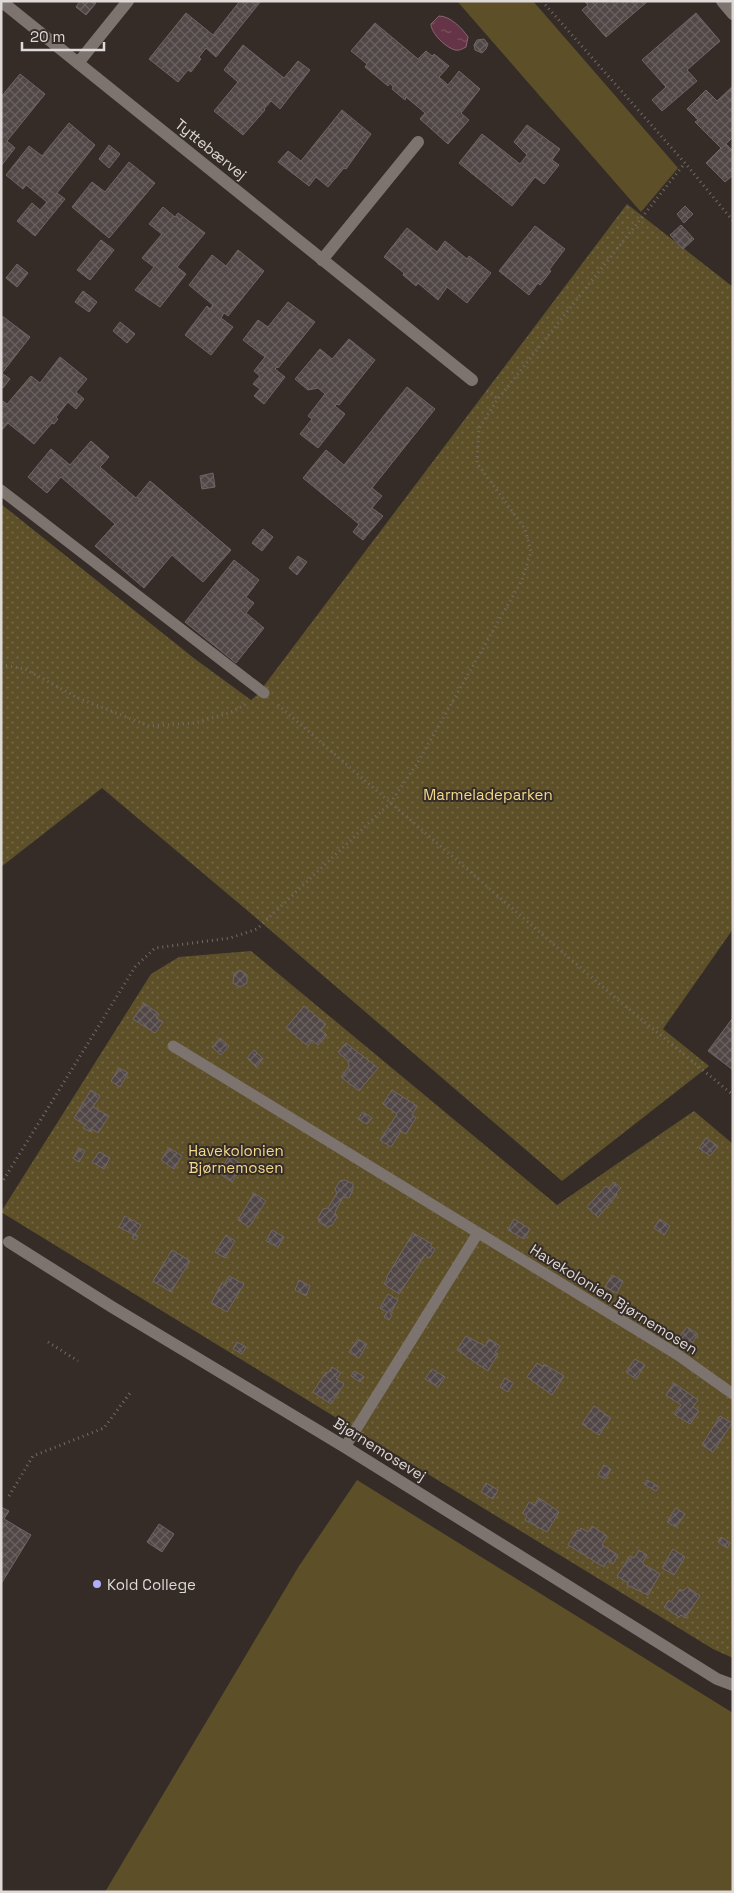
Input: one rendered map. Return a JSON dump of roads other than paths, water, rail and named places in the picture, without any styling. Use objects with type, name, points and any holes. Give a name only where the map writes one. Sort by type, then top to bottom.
[{"type":"street","name":"Tyttebærvej","points":[[1,1],[472,380]]},
{"type":"street","points":[[78,63],[128,1]]},
{"type":"street","points":[[722,1],[733,14]]},
{"type":"street","points":[[322,260],[418,142]]},
{"type":"street","name":"Bjørnemosevej","points":[[8,1242],[112,1307],[346,1446],[717,1679],[733,1685]]},
{"type":"lane","points":[[1,490],[264,693]]},
{"type":"lane","name":"Havekolonien Bjørnemosen","points":[[173,1046],[678,1355],[733,1394]]},
{"type":"lane","points":[[346,1446],[478,1233]]},
{"type":"water","points":[[439,16],[451,20],[462,30],[468,37],[466,47],[455,50],[439,39],[433,31],[431,24]]},
{"type":"place","name":"Kold College","points":[[97,1584]]},
{"type":"park label","name":"Marmeladeparken","points":[[488,794]]}]
